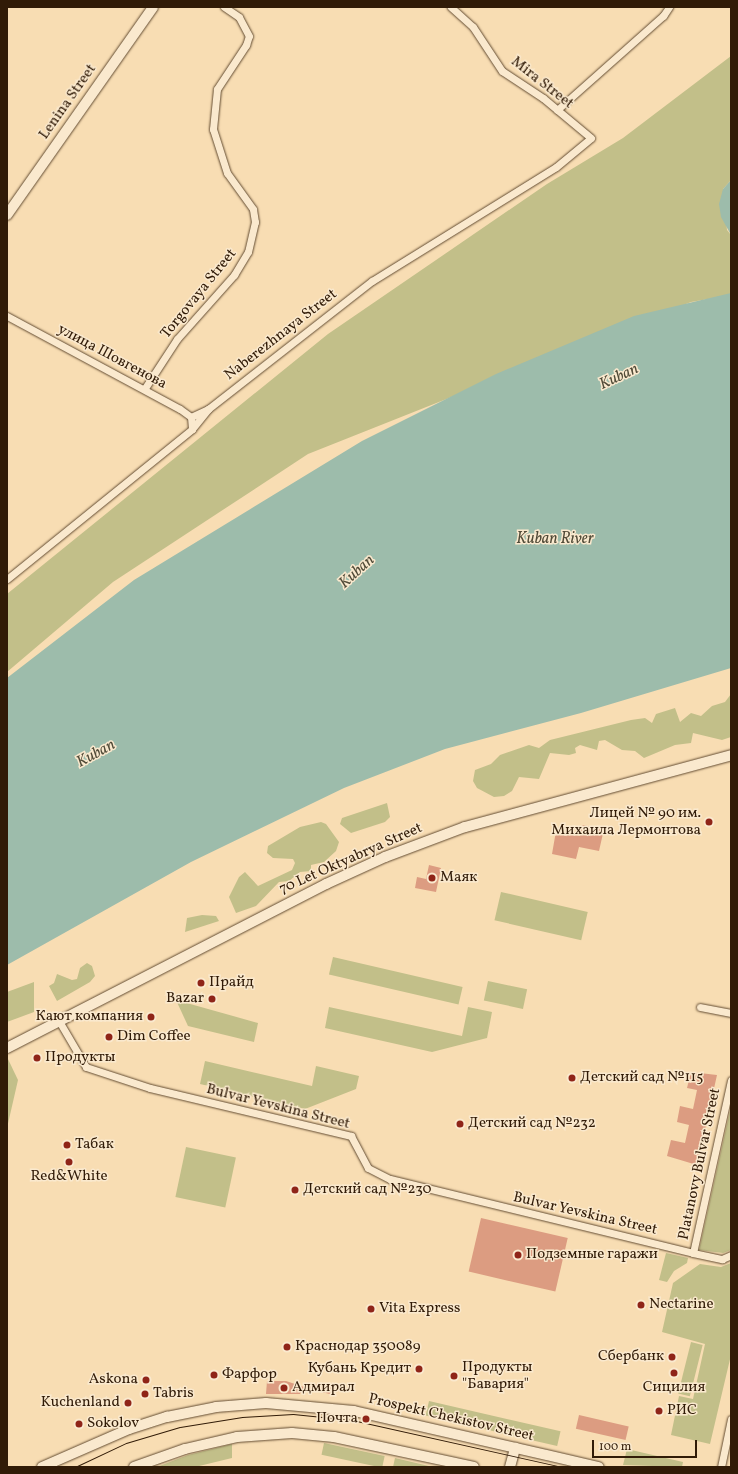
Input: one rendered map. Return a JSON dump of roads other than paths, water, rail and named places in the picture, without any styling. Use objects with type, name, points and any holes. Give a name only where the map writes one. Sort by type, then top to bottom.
[{"type":"main road","name":"Lenina Street","points":[[7,215],[153,7]]},
{"type":"main road","name":"70 Let Oktyabrya Street","points":[[7,1048],[326,884],[385,857],[465,827],[731,755]]},
{"type":"main road","name":"Prospekt Chekistov Street","points":[[42,1467],[128,1429],[167,1417],[216,1407],[266,1403],[354,1411],[599,1467]]},
{"type":"main road","points":[[134,1467],[185,1449],[237,1437],[292,1433],[334,1437],[474,1467]]},
{"type":"main road","points":[[510,1467],[514,1448]]},
{"type":"street","name":"Torgovaya Street","points":[[145,388],[177,339],[234,275],[248,252],[255,222],[253,209],[227,174],[213,129],[216,89],[246,45],[249,36],[239,17],[224,7]]},
{"type":"street","name":"Mira Street","points":[[451,7],[473,28],[502,71],[557,110],[591,138]]},
{"type":"street","points":[[557,110],[663,16],[669,7]]},
{"type":"street","name":"Naberezhnaya Street","points":[[7,579],[192,430],[208,409],[372,281],[556,167],[591,138]]},
{"type":"street","name":"улица Шовгенова","points":[[7,316],[145,388],[192,417]]},
{"type":"street","points":[[192,430],[192,417],[208,409]]},
{"type":"street","points":[[700,1007],[731,1013]]},
{"type":"street","name":"Bulvar Yevskina Street","points":[[59,1021],[86,1067],[150,1088],[351,1136],[368,1168],[390,1179],[693,1253],[722,1259],[731,1255]]},
{"type":"street","name":"Platanovy Bulvar Street","points":[[693,1253],[731,1080]]},
{"type":"street","points":[[721,1467],[731,1419]]},
{"type":"water","points":[[731,180],[731,235],[721,217],[719,204],[723,189]]},
{"type":"water","name":"Kuban River","points":[[731,293],[731,668],[581,713],[445,749],[344,788],[191,862],[7,965],[7,678],[134,580],[362,441],[496,374],[634,316]]},
{"type":"tram line","points":[[75,1467],[126,1443],[180,1427],[242,1417],[293,1414],[352,1420],[563,1467]]},
{"type":"place","name":"Лицей № 90 им. Михаила Лермонтова","points":[[709,822]]},
{"type":"place","name":"Маяк","points":[[432,878]]},
{"type":"place","name":"Прайд","points":[[201,983]]},
{"type":"place","name":"Bazar","points":[[212,999]]},
{"type":"place","name":"Кают компания","points":[[151,1017]]},
{"type":"place","name":"Dim Coffee","points":[[109,1037]]},
{"type":"place","name":"Продукты","points":[[37,1058]]},
{"type":"place","name":"Детский сад №115","points":[[572,1078]]},
{"type":"place","name":"Детский сад №232","points":[[460,1124]]},
{"type":"place","name":"Табак","points":[[67,1145]]},
{"type":"place","name":"Red&White","points":[[69,1162]]},
{"type":"place","name":"Детский сад №230","points":[[295,1190]]},
{"type":"place","name":"Подземные гаражи","points":[[518,1255]]},
{"type":"place","name":"Nectarine","points":[[641,1305]]},
{"type":"place","name":"Vita Express","points":[[371,1309]]},
{"type":"place","name":"Краснодар 350089","points":[[287,1347]]},
{"type":"place","name":"Сбербанк","points":[[672,1357]]},
{"type":"place","name":"Кубань Кредит","points":[[419,1369]]},
{"type":"place","name":"Сицилия","points":[[674,1373]]},
{"type":"place","name":"Фарфор","points":[[214,1375]]},
{"type":"place","name":"Продукты \"Бавария\"","points":[[454,1376]]},
{"type":"place","name":"Askona","points":[[146,1380]]},
{"type":"place","name":"Адмирал","points":[[284,1388]]},
{"type":"place","name":"Tabris","points":[[145,1394]]},
{"type":"place","name":"Kuchenland","points":[[128,1403]]},
{"type":"place","name":"РИС","points":[[659,1411]]},
{"type":"place","name":"Почта","points":[[366,1419]]},
{"type":"place","name":"Sokolov","points":[[79,1424]]},
{"type":"water label","name":"Kuban","points":[[619,377]]},
{"type":"water label","name":"Kuban","points":[[357,572]]},
{"type":"water label","name":"Kuban","points":[[96,754]]}]
